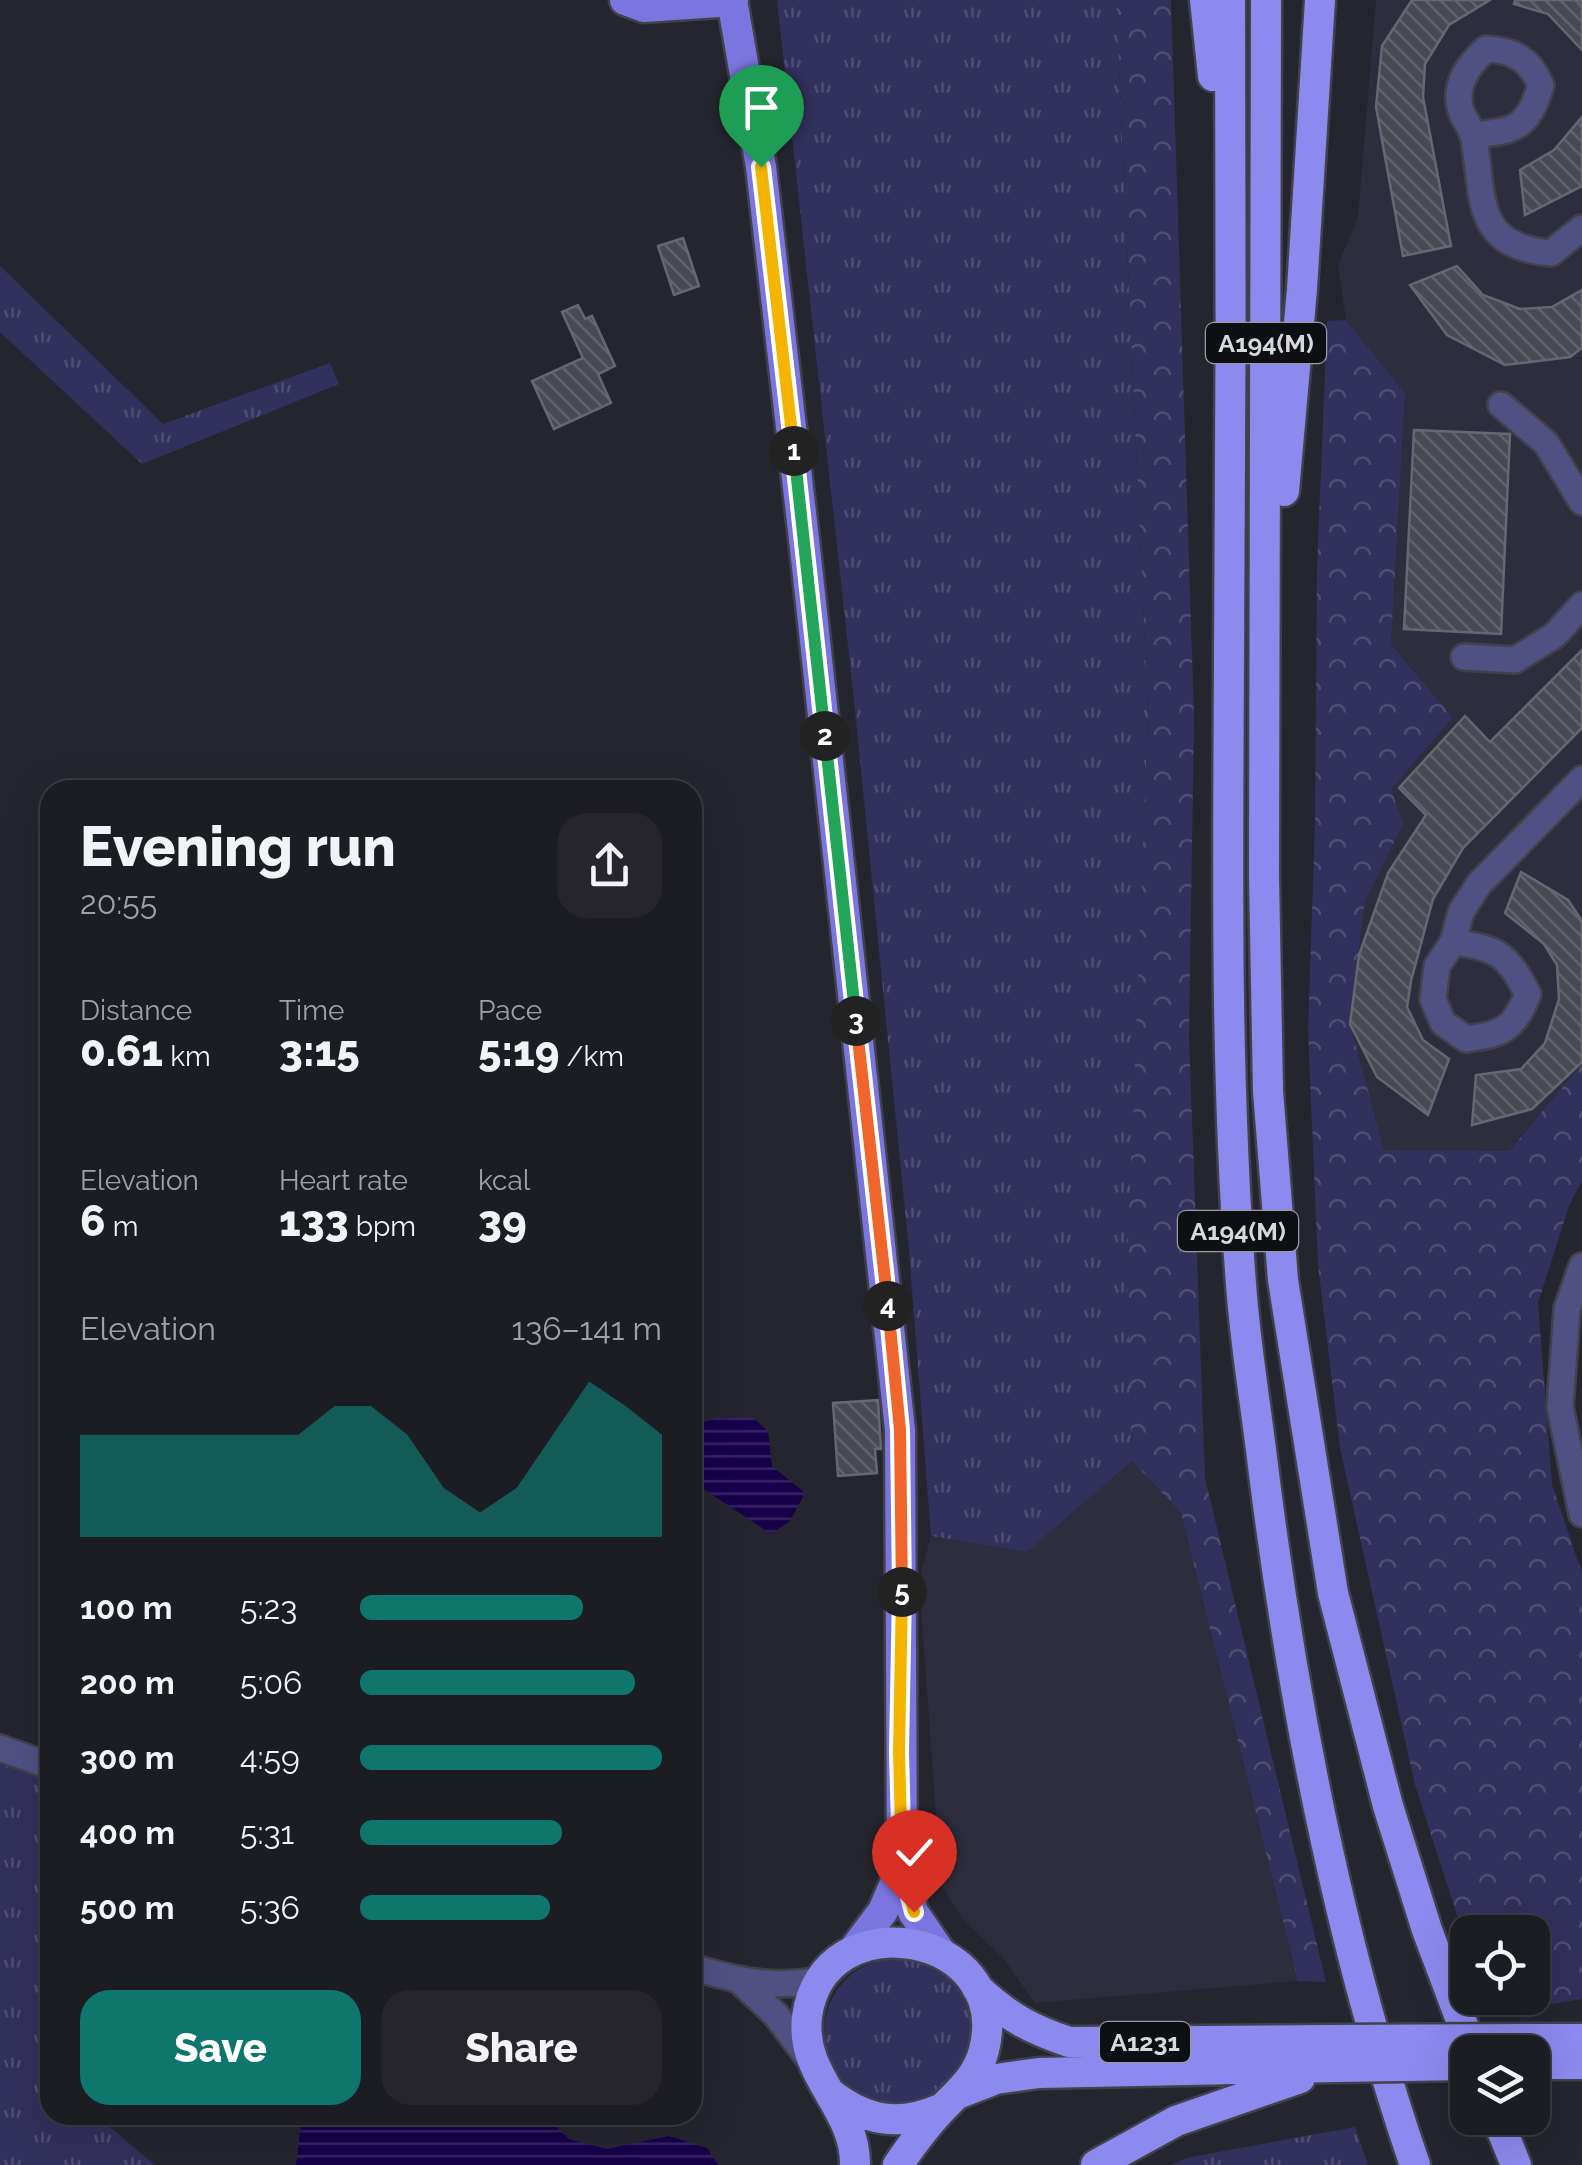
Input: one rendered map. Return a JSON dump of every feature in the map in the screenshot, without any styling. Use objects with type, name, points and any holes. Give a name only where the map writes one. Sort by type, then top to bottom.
[{"type":"highway","name":"A194(M)","points":[[1205,0],[1232,278]]},
{"type":"highway","name":"A194(M)","points":[[1230,0],[1228,877],[1230,1093],[1241,1288],[1268,1514],[1296,1695],[1330,1854],[1380,2054],[1415,2165]]},
{"type":"highway","name":"A194(M)","points":[[1266,0],[1264,876],[1268,1091],[1283,1280],[1333,1593],[1388,1806],[1466,2035]]},
{"type":"highway","name":"A194(M)","points":[[1266,686],[1302,289],[1320,0]]},
{"type":"highway","points":[[855,2165],[847,2126],[810,2060],[807,2014],[821,1980],[835,1964],[853,1952],[895,1940],[920,1944],[954,1962],[977,1988],[985,2011],[984,2051],[976,2072],[898,2165]]},
{"type":"highway","name":"A1231","points":[[977,1988],[1007,2016],[1069,2042],[1332,2054],[1554,2058],[1582,2039]]},
{"type":"highway","name":"A1231","points":[[1096,2165],[1176,2122],[1332,2054]]},
{"type":"highway","name":"A1231","points":[[951,2100],[996,2079],[1039,2073],[1332,2054],[1450,2064]]},
{"type":"highway","points":[[831,2094],[850,2109],[882,2120],[920,2118],[951,2100]]},
{"type":"highway","points":[[1503,2135],[1516,2165]]},
{"type":"main road","points":[[625,0],[644,7],[732,0],[761,167],[806,548],[900,1430],[902,1867],[914,1912],[941,1953]]},
{"type":"main road","points":[[853,1952],[883,1910],[902,1867]]},
{"type":"street","points":[[1473,135],[1480,199],[1490,228],[1510,243],[1551,253],[1582,228]]},
{"type":"street","points":[[1502,405],[1546,443],[1582,502]]},
{"type":"street","points":[[1464,656],[1515,660],[1555,635],[1582,605]]},
{"type":"street","points":[[1453,942],[1462,912],[1479,884],[1582,779]]},
{"type":"street","points":[[1582,1266],[1567,1309],[1560,1408],[1582,1514]]},
{"type":"street","points":[[0,1748],[40,1762]]},
{"type":"street","points":[[702,1970],[741,1982],[786,1986],[821,1980]]},
{"type":"street","points":[[741,1982],[776,2015],[810,2060]]},
{"type":"shaded area","points":[[1376,0],[1582,0],[1582,1064],[1509,1151],[1384,1150],[1350,1024],[1365,901],[1402,824],[1390,789],[1453,718],[1391,644],[1405,395],[1346,320],[1338,266],[1358,216]]},
{"type":"shaded area","points":[[720,1417],[753,1418],[768,1431],[772,1466],[805,1493],[790,1521],[771,1534],[702,1488],[702,1422]]},
{"type":"shaded area","points":[[1132,1461],[1181,1513],[1298,1981],[1035,2003],[1003,1958],[962,1918],[941,1884],[919,1580],[931,1536],[1027,1552]]},
{"type":"shaded area","points":[[301,2125],[554,2125],[569,2139],[607,2149],[669,2136],[707,2148],[718,2165],[296,2165]]},
{"type":"green space","points":[[777,0],[1116,0],[1148,714],[1128,1268],[1132,1461],[1027,1552],[931,1536],[909,1250],[855,710]]},
{"type":"green space","points":[[1116,0],[1171,0],[1194,718],[1189,1036],[1205,1478],[1326,1982],[1298,1981],[1181,1513],[1132,1461],[1127,1268],[1148,714]]},
{"type":"green space","points":[[0,266],[163,424],[330,363],[339,384],[142,464],[0,332]]},
{"type":"green space","points":[[1346,320],[1405,394],[1391,644],[1453,718],[1391,789],[1403,824],[1365,901],[1350,1024],[1384,1150],[1509,1151],[1582,1064],[1582,1180],[1569,1206],[1538,1303],[1552,1485],[1582,1573],[1582,1999],[1550,2004],[1550,1915],[1457,1915],[1415,1785],[1340,1448],[1318,1265],[1308,1031],[1317,569],[1327,321]]},
{"type":"green space","points":[[0,1764],[40,1778],[40,2125],[107,2125],[155,2165],[0,2165]]},
{"type":"green space","points":[[898,1958],[926,1964],[950,1980],[966,2004],[972,2032],[966,2060],[950,2084],[926,2100],[898,2106],[870,2100],[846,2084],[830,2060],[824,2032],[830,2004],[846,1980],[870,1964]]},
{"type":"green space","points":[[1355,2127],[1368,2165],[1171,2165],[1186,2158]]},
{"type":"building","points":[[1412,0],[1490,0],[1449,25],[1425,64],[1423,97],[1451,246],[1403,256],[1376,107],[1382,46]]},
{"type":"building","points":[[1515,0],[1582,0],[1582,50],[1548,14],[1514,4]]},
{"type":"building","points":[[1582,117],[1582,186],[1525,215],[1520,170],[1554,150]]},
{"type":"building","points":[[683,238],[699,286],[674,295],[658,246]]},
{"type":"building","points":[[1457,266],[1483,295],[1520,309],[1552,307],[1582,290],[1582,348],[1570,357],[1505,365],[1447,335],[1410,285]]},
{"type":"building","points":[[578,305],[585,319],[592,316],[615,366],[598,374],[611,403],[554,429],[532,381],[583,358],[562,312]]},
{"type":"building","points":[[1414,430],[1510,434],[1501,634],[1404,629]]},
{"type":"building","points":[[1582,650],[1582,728],[1463,848],[1433,899],[1407,1007],[1423,1040],[1449,1059],[1428,1115],[1377,1077],[1350,1024],[1359,955],[1388,873],[1426,815],[1399,788],[1465,716],[1490,742]]},
{"type":"building","points":[[1521,872],[1568,900],[1582,921],[1582,1062],[1532,1109],[1472,1125],[1476,1075],[1521,1069],[1545,1043],[1559,999],[1557,965],[1544,944],[1505,913]]},
{"type":"building","points":[[878,1400],[881,1449],[875,1449],[877,1473],[838,1476],[833,1403]]},
{"type":"route","points":[[761,167],[806,548],[900,1430],[902,1867],[914,1912]]}]
